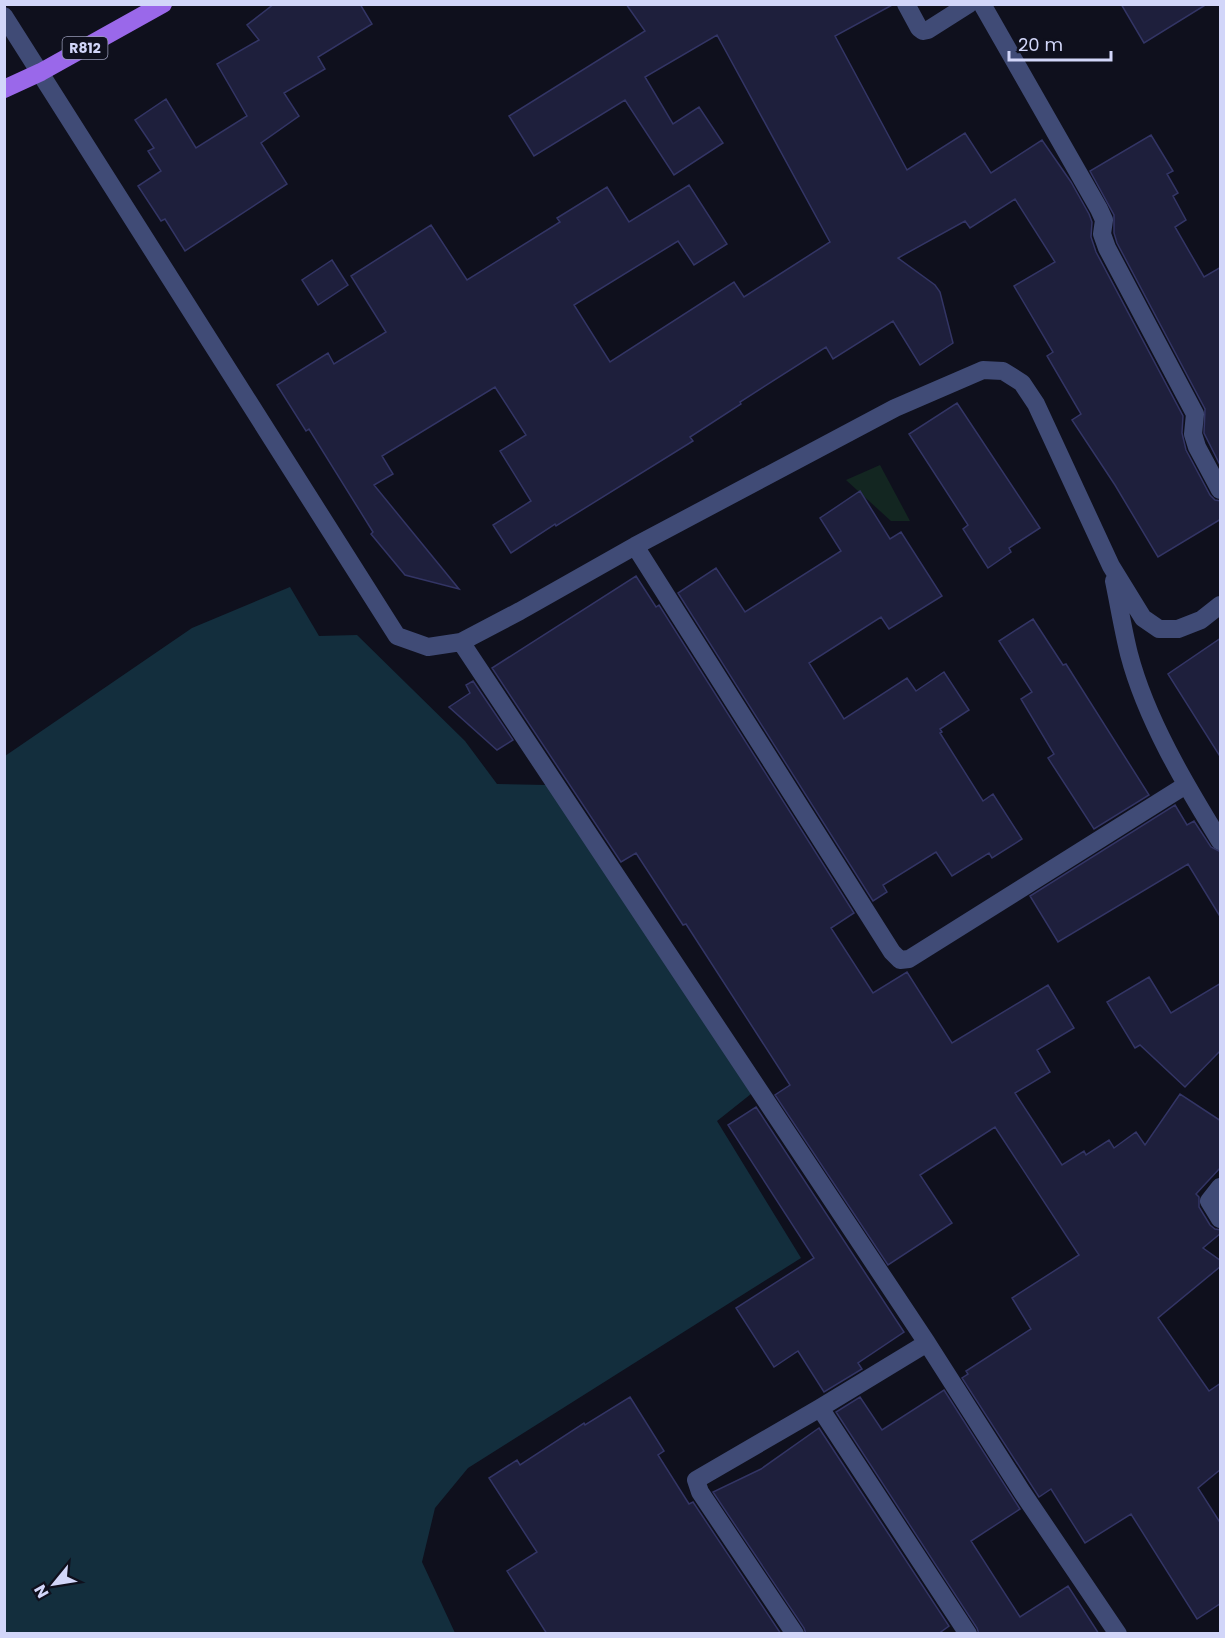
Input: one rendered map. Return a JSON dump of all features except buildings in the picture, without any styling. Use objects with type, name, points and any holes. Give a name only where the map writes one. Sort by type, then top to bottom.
[{"type":"main road","name":"R812","points":[[4,89],[41,72],[164,4]]},
{"type":"street","points":[[906,4],[923,31],[969,4]]},
{"type":"street","points":[[982,4],[1100,209],[1104,220],[1102,234],[1107,248],[1195,414],[1193,434],[1197,447],[1221,490]]},
{"type":"street","points":[[4,16],[397,636],[428,647],[461,642],[635,546],[895,408],[983,370],[1003,371],[1022,382],[1036,404],[1111,566],[1143,618],[1159,629],[1178,629],[1201,620],[1221,605]]},
{"type":"street","points":[[635,546],[892,952],[900,960],[909,959],[1186,785]]},
{"type":"street","points":[[1111,566],[1129,655],[1148,707],[1186,785],[1221,841]]},
{"type":"street","points":[[461,642],[1118,1634]]},
{"type":"street","points":[[1221,1187],[1209,1201],[1221,1219]]},
{"type":"street","points":[[795,1634],[700,1492],[696,1480],[927,1343]]},
{"type":"street","points":[[820,1408],[968,1634]]},
{"type":"green space","points":[[880,465],[910,521],[891,521],[846,480]]},
{"type":"water","points":[[290,587],[319,636],[357,635],[465,741],[497,784],[546,785],[756,1090],[717,1121],[801,1258],[468,1468],[435,1508],[422,1562],[455,1633],[5,1634],[5,756],[192,628]]}]
